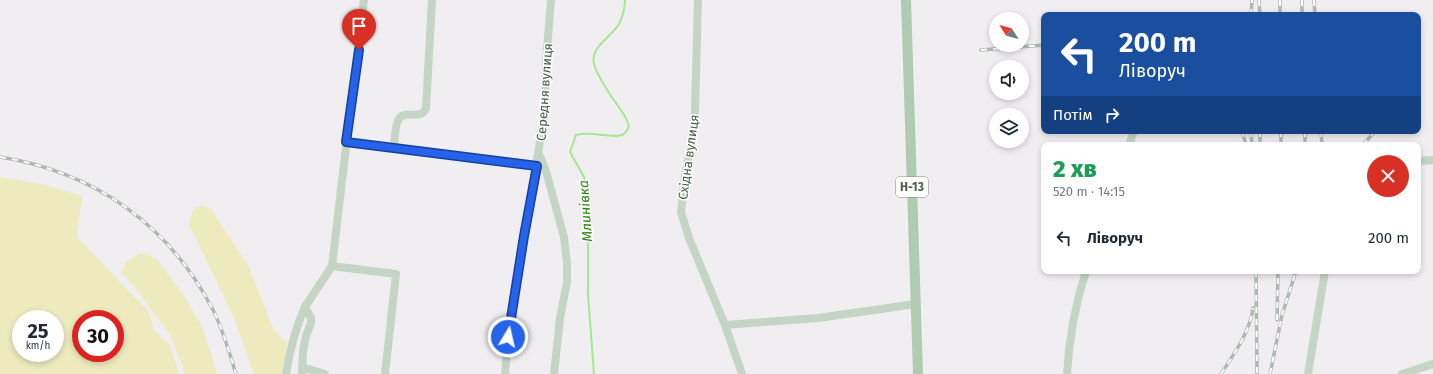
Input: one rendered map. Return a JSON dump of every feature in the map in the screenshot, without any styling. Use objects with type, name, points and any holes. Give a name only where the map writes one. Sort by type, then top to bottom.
[{"type":"main road","name":"Н-13","points":[[906,0],[918,374]]},
{"type":"street","points":[[286,374],[296,329],[305,307],[332,266],[364,0]]},
{"type":"street","points":[[394,148],[397,121],[400,117],[403,115],[422,114],[425,112],[432,0]]},
{"type":"street","name":"Середня вулиця","points":[[505,374],[508,337],[545,111],[546,62],[551,0]]},
{"type":"street","name":"Східна вулиця","points":[[698,0],[695,112],[681,212],[689,238],[725,325],[742,374]]},
{"type":"street","points":[[346,142],[537,166]]},
{"type":"street","points":[[539,154],[546,171],[564,236],[567,264],[567,282],[560,318],[554,374]]},
{"type":"street","points":[[1421,161],[1433,160]]},
{"type":"street","points":[[332,266],[396,274],[385,374]]},
{"type":"street","points":[[1067,374],[1069,343],[1080,290],[1085,274]]},
{"type":"street","points":[[1308,374],[1325,274]]},
{"type":"street","points":[[725,325],[818,318],[916,304]]},
{"type":"street","points":[[305,307],[311,318],[311,323],[306,336],[302,371],[325,374]]},
{"type":"street","points":[[1402,374],[1433,364]]},
{"type":"shaded area","points":[[0,177],[42,184],[82,196],[77,237],[149,312],[154,330],[170,345],[179,374],[0,374]]},
{"type":"shaded area","points":[[202,206],[211,209],[248,265],[273,328],[287,344],[282,374],[254,374],[234,318],[189,224],[191,214],[196,208]]},
{"type":"shaded area","points":[[140,253],[156,258],[183,294],[203,329],[217,374],[185,374],[171,336],[121,272],[127,261]]},
{"type":"waterway","name":"Млинівка","points":[[594,374],[588,294],[588,213],[584,177],[570,152],[576,135],[588,134],[620,136],[624,134],[629,126],[626,118],[601,80],[593,60],[597,49],[619,24],[624,12],[625,0]]},
{"type":"railway","points":[[1251,12],[1252,0]]},
{"type":"railway","points":[[1259,0],[1260,12]]},
{"type":"railway","points":[[1280,0],[1280,12]]},
{"type":"railway","points":[[1302,0],[1302,12]]},
{"type":"railway","points":[[1314,0],[1315,12]]},
{"type":"railway","points":[[981,50],[1041,45]]},
{"type":"railway","points":[[1243,134],[1245,142]]},
{"type":"railway","points":[[1251,134],[1252,142]]},
{"type":"railway","points":[[1260,134],[1260,142]]},
{"type":"railway","points":[[1281,134],[1281,142]]},
{"type":"railway","points":[[1305,134],[1305,142]]},
{"type":"railway","points":[[1321,134],[1322,142]]},
{"type":"railway","points":[[1366,142],[1372,134]]},
{"type":"railway","points":[[0,157],[34,164],[67,175],[97,189],[125,207],[150,227],[174,251],[194,278],[212,308],[223,332],[236,374]]},
{"type":"railway","points":[[1256,274],[1257,374]]},
{"type":"railway","points":[[1277,320],[1278,274]]},
{"type":"railway","points":[[1270,374],[1282,315],[1295,274]]},
{"type":"railway","points":[[1221,374],[1236,351],[1249,326],[1253,308]]},
{"type":"route","points":[[359,50],[346,142],[537,166],[508,337]]}]
